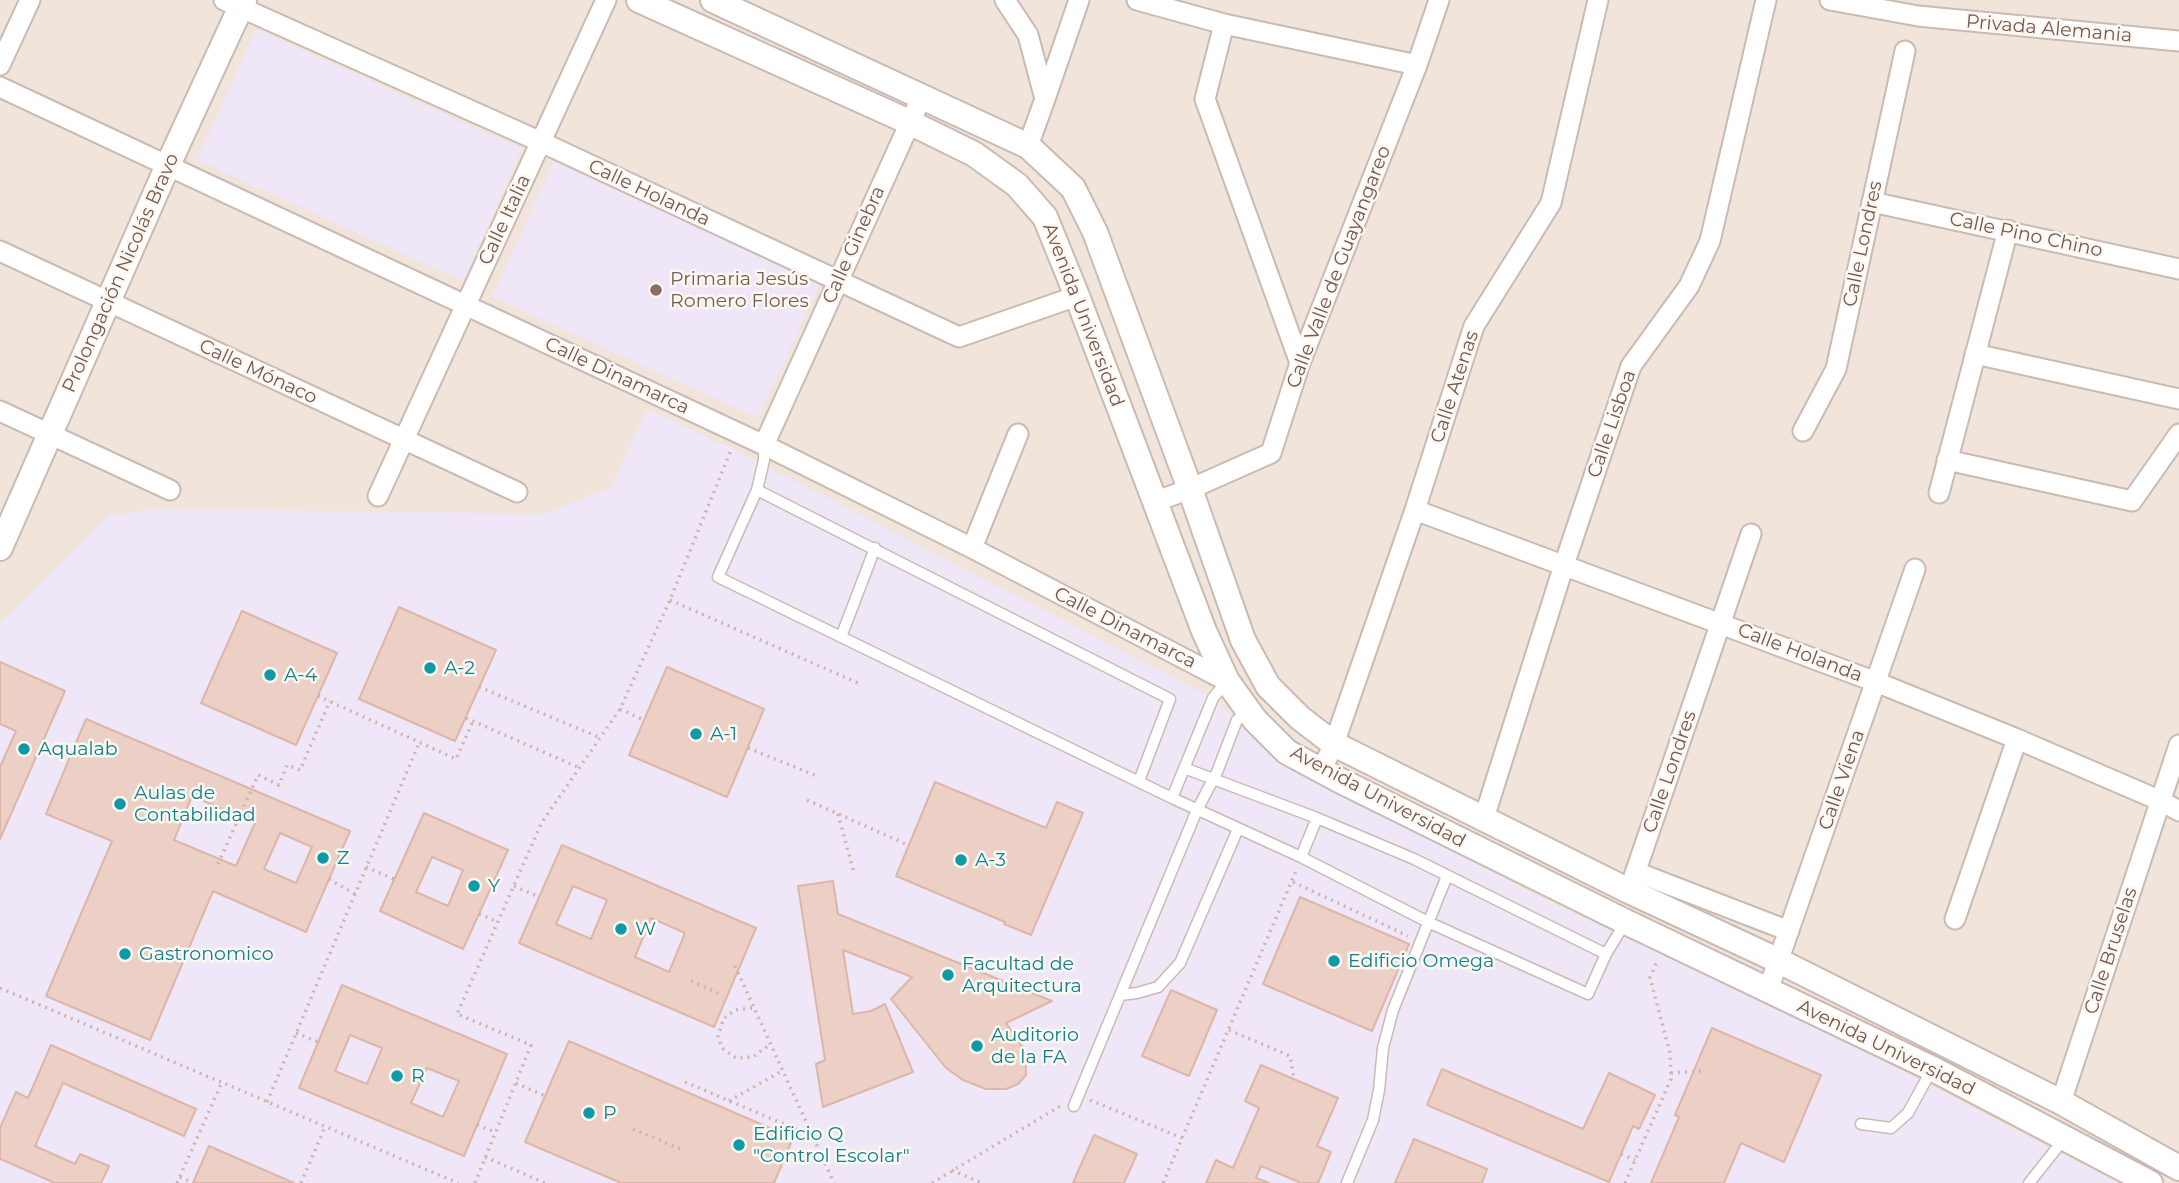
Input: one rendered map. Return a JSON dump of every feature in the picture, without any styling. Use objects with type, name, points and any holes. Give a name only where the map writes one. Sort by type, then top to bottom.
[{"type":"street","points":[[0,65],[30,0]]},
{"type":"street","name":"Calle Italia","points":[[378,496],[606,0]]},
{"type":"street","name":"Avenida Universidad","points":[[639,0],[974,154],[1017,185],[1045,217],[1204,631],[1227,681],[1248,711],[1287,752],[1666,942],[1933,1069],[2150,1183]]},
{"type":"street","name":"Avenida Universidad","points":[[713,0],[1028,146],[1073,188],[1095,232],[1191,489],[1243,640],[1269,686],[1300,718],[1334,744],[1484,818],[1632,881],[1789,931]]},
{"type":"street","points":[[1005,0],[1028,35],[1045,99]]},
{"type":"street","points":[[1028,146],[1079,0]]},
{"type":"street","points":[[1137,0],[1224,24],[1417,65]]},
{"type":"street","name":"Calle Valle de Guayangareo","points":[[1154,502],[1191,489],[1270,453],[1300,363],[1417,65],[1439,0]]},
{"type":"street","name":"Calle Atenas","points":[[1321,771],[1334,744],[1415,510],[1474,326],[1551,203],[1598,0]]},
{"type":"street","name":"Calle Lisboa","points":[[1484,818],[1563,565],[1631,366],[1689,286],[1710,241],[1766,0]]},
{"type":"street","name":"Privada Alemania","points":[[1830,0],[1918,16],[2179,41]]},
{"type":"street","name":"Calle Holanda","points":[[237,3],[959,337],[1077,296]]},
{"type":"street","name":"Prolongación Nicolás Bravo","points":[[0,548],[237,3]]},
{"type":"street","points":[[1224,24],[1205,99],[1300,363]]},
{"type":"street","name":"Calle Londres","points":[[1803,431],[1836,369],[1905,51]]},
{"type":"street","name":"Calle Dinamarca","points":[[0,87],[764,444],[972,548],[1227,681]]},
{"type":"street","name":"Calle Ginebra","points":[[764,444],[922,96]]},
{"type":"street","name":"Calle Pino Chino","points":[[1872,202],[2179,270]]},
{"type":"street","points":[[1938,493],[2008,230]]},
{"type":"street","name":"Calle Mónaco","points":[[0,251],[517,492]]},
{"type":"street","points":[[1975,354],[2179,399]]},
{"type":"street","points":[[0,411],[170,490]]},
{"type":"street","points":[[972,548],[1018,434]]},
{"type":"street","points":[[1947,460],[2132,501],[2179,434]]},
{"type":"street","name":"Calle Holanda","points":[[1415,510],[1876,682],[2017,739],[2179,811]]},
{"type":"street","name":"Calle Londres","points":[[1632,881],[1751,534]]},
{"type":"street","name":"Calle Viena","points":[[1768,990],[1915,569]]},
{"type":"street","points":[[1955,919],[2017,739]]},
{"type":"street","name":"Calle Bruselas","points":[[2061,1102],[2179,745]]},
{"type":"street","name":"Avenida Universidad","points":[[1632,881],[1779,961],[2061,1102],[2179,1168]]},
{"type":"lane","points":[[764,444],[764,460],[757,489],[718,577],[1196,810],[1301,857],[1430,923],[1588,994],[1606,954],[1626,922]]},
{"type":"lane","points":[[757,489],[1170,699],[1139,781]]},
{"type":"lane","points":[[841,637],[875,548]]},
{"type":"lane","points":[[1172,798],[1213,698],[1227,681]]},
{"type":"lane","points":[[1074,1106],[1196,810],[1213,779],[1237,720],[1248,711]]},
{"type":"lane","points":[[1184,768],[1317,818],[1414,859],[1606,954]]},
{"type":"lane","points":[[1301,857],[1317,818]]},
{"type":"lane","points":[[1120,995],[1158,987],[1180,963],[1238,829]]},
{"type":"lane","points":[[1347,1183],[1373,1120],[1380,1090],[1383,1048],[1393,1010],[1447,876]]},
{"type":"lane","points":[[1860,1124],[1891,1128],[1908,1113],[1933,1069]]},
{"type":"lane","points":[[2029,1183],[2064,1138]]},
{"type":"path","points":[[475,1183],[531,1045],[457,1014],[542,822],[620,709],[670,600],[733,444]]},
{"type":"path","points":[[670,600],[858,683]]},
{"type":"path","points":[[479,687],[600,738]]},
{"type":"path","points":[[318,696],[456,759],[473,721]]},
{"type":"path","points":[[218,864],[258,775],[279,785],[287,765],[300,770],[330,701]]},
{"type":"path","points":[[620,709],[644,720]]},
{"type":"path","points":[[466,718],[580,768]]},
{"type":"path","points":[[267,1102],[419,743]]},
{"type":"path","points":[[748,748],[817,776]]},
{"type":"path","points":[[807,800],[908,845]]},
{"type":"path","points":[[838,814],[854,873]]},
{"type":"path","points":[[366,867],[394,879]]},
{"type":"path","points":[[1163,1183],[1297,872]]},
{"type":"path","points":[[329,879],[355,894]]},
{"type":"path","points":[[1293,881],[1422,942]]},
{"type":"path","points":[[514,886],[539,897]]},
{"type":"path","points":[[479,914],[498,922]]},
{"type":"path","points":[[1626,1183],[1671,1079],[1670,1053],[1650,978],[1666,942]]},
{"type":"path","points":[[735,966],[834,1183]]},
{"type":"path","points":[[691,981],[722,995]]},
{"type":"path","points":[[0,988],[457,1183]]},
{"type":"path","points":[[753,1008],[735,1010],[724,1018],[718,1037],[722,1048],[736,1058],[752,1057],[769,1045]]},
{"type":"path","points":[[1229,1030],[1290,1056],[1294,1079]]},
{"type":"path","points":[[296,1033],[318,1042]]},
{"type":"path","points":[[729,1101],[782,1071]]},
{"type":"path","points":[[1671,1073],[1701,1071]]},
{"type":"path","points":[[177,1183],[222,1082]]},
{"type":"path","points":[[685,1082],[813,1136]]},
{"type":"path","points":[[516,1083],[545,1096]]},
{"type":"path","points":[[932,1183],[1078,1095],[1182,1138]]},
{"type":"path","points":[[477,1125],[495,1132]]},
{"type":"path","points":[[302,1183],[325,1126]]},
{"type":"path","points":[[633,1129],[685,1152]]},
{"type":"path","points":[[1621,1154],[1635,1160]]},
{"type":"path","points":[[485,1157],[545,1183]]},
{"type":"path","points":[[952,1170],[982,1183]]},
{"type":"path","points":[[180,1177],[193,1183]]},
{"type":"shaded area","points":[[0,0],[2179,0],[2179,1183],[0,1183]]},
{"type":"shaded area","points":[[256,29],[522,149],[463,281],[197,160]]},
{"type":"shaded area","name":"Primaria Jesús Romero Flores","points":[[554,162],[820,284],[758,418],[492,297]]},
{"type":"shaded area","points":[[647,409],[741,453],[1213,698],[1286,765],[1536,895],[1841,1039],[2118,1183],[0,1183],[0,623],[110,515],[162,509],[546,514],[611,487]]},
{"type":"building","name":"A-2","points":[[399,607],[496,650],[455,741],[359,699]]},
{"type":"building","name":"A-4","points":[[242,611],[337,653],[296,745],[201,703]]},
{"type":"building","name":"Aqualab","points":[[0,662],[65,691],[0,839],[0,767],[16,731],[0,724]]},
{"type":"building","name":"A-1","points":[[667,667],[764,709],[727,797],[629,755]]},
{"type":"building","points":[[86,719],[350,831],[306,932],[213,891],[150,1040],[46,996],[112,841],[46,814]],"holes":[[[192,796],[255,823],[236,866],[174,840]],[[280,833],[312,847],[296,883],[264,869]]]},
{"type":"building","name":"A-3","points":[[935,782],[1046,828],[1057,802],[1083,813],[1031,935],[896,876]]},
{"type":"building","name":"Y","points":[[424,813],[508,850],[463,949],[380,911]],"holes":[[[432,857],[463,870],[448,906],[416,892]]]},
{"type":"building","name":"W","points":[[562,845],[756,928],[714,1027],[519,943]],"holes":[[[573,886],[607,900],[591,939],[556,924]],[[651,918],[685,933],[669,972],[635,957]]]},
{"type":"building","points":[[833,881],[838,914],[1052,1001],[1006,1023],[1025,1051],[1026,1075],[1018,1084],[1006,1089],[986,1089],[963,1080],[946,1068],[891,999],[912,977],[843,950],[853,1014],[871,1011],[885,1004],[913,1072],[823,1107],[816,1064],[825,1060],[798,886]]},
{"type":"building","name":"Edificio Omega","points":[[1300,897],[1409,944],[1372,1031],[1263,984]]},
{"type":"building","name":"R","points":[[342,985],[507,1054],[464,1156],[299,1088]],"holes":[[[350,1035],[382,1048],[367,1084],[335,1071]],[[427,1068],[459,1081],[443,1117],[411,1103]]]},
{"type":"building","points":[[1171,990],[1217,1010],[1189,1076],[1142,1056]]},
{"type":"building","points":[[1712,1028],[1821,1075],[1784,1162],[1741,1143],[1724,1183],[1651,1183],[1679,1117],[1675,1115]]},
{"type":"building","points":[[569,1041],[793,1138],[774,1183],[621,1183],[525,1142]]},
{"type":"building","points":[[51,1045],[196,1109],[184,1136],[63,1083],[35,1146],[75,1164],[80,1154],[109,1166],[101,1183],[55,1183],[0,1159],[0,1128],[16,1092],[28,1098]]},
{"type":"building","points":[[1261,1065],[1338,1098],[1317,1146],[1331,1152],[1318,1183],[1301,1183],[1261,1166],[1256,1178],[1269,1183],[1206,1183],[1216,1160],[1233,1168],[1259,1108],[1245,1101]]},
{"type":"building","points":[[1442,1069],[1583,1129],[1609,1073],[1655,1095],[1639,1129],[1633,1126],[1609,1182],[1427,1105]]},
{"type":"building","points":[[1094,1135],[1137,1154],[1124,1183],[1073,1183]]},
{"type":"building","points":[[1414,1139],[1487,1169],[1482,1183],[1395,1183]]},
{"type":"building","points":[[209,1146],[294,1183],[193,1183]]},
{"type":"place","name":"Primaria Jesús Romero Flores","points":[[656,290]]},
{"type":"place","name":"A-2","points":[[430,668]]},
{"type":"place","name":"A-4","points":[[270,675]]},
{"type":"place","name":"A-1","points":[[696,734]]},
{"type":"place","name":"Aqualab","points":[[24,749]]},
{"type":"place","name":"Aulas de Contabilidad","points":[[120,804]]},
{"type":"place","name":"Z","points":[[323,858]]},
{"type":"place","name":"A-3","points":[[961,860]]},
{"type":"place","name":"Y","points":[[474,886]]},
{"type":"place","name":"W","points":[[621,929]]},
{"type":"place","name":"Gastronomico","points":[[125,954]]},
{"type":"place","name":"Edificio Omega","points":[[1334,961]]},
{"type":"place","name":"Facultad de Arquitectura","points":[[948,975]]},
{"type":"place","name":"Auditorio de la FA","points":[[977,1046]]},
{"type":"place","name":"R","points":[[397,1076]]},
{"type":"place","name":"P","points":[[589,1113]]},
{"type":"place","name":"Edificio Q \"Control Escolar\"","points":[[739,1145]]}]
